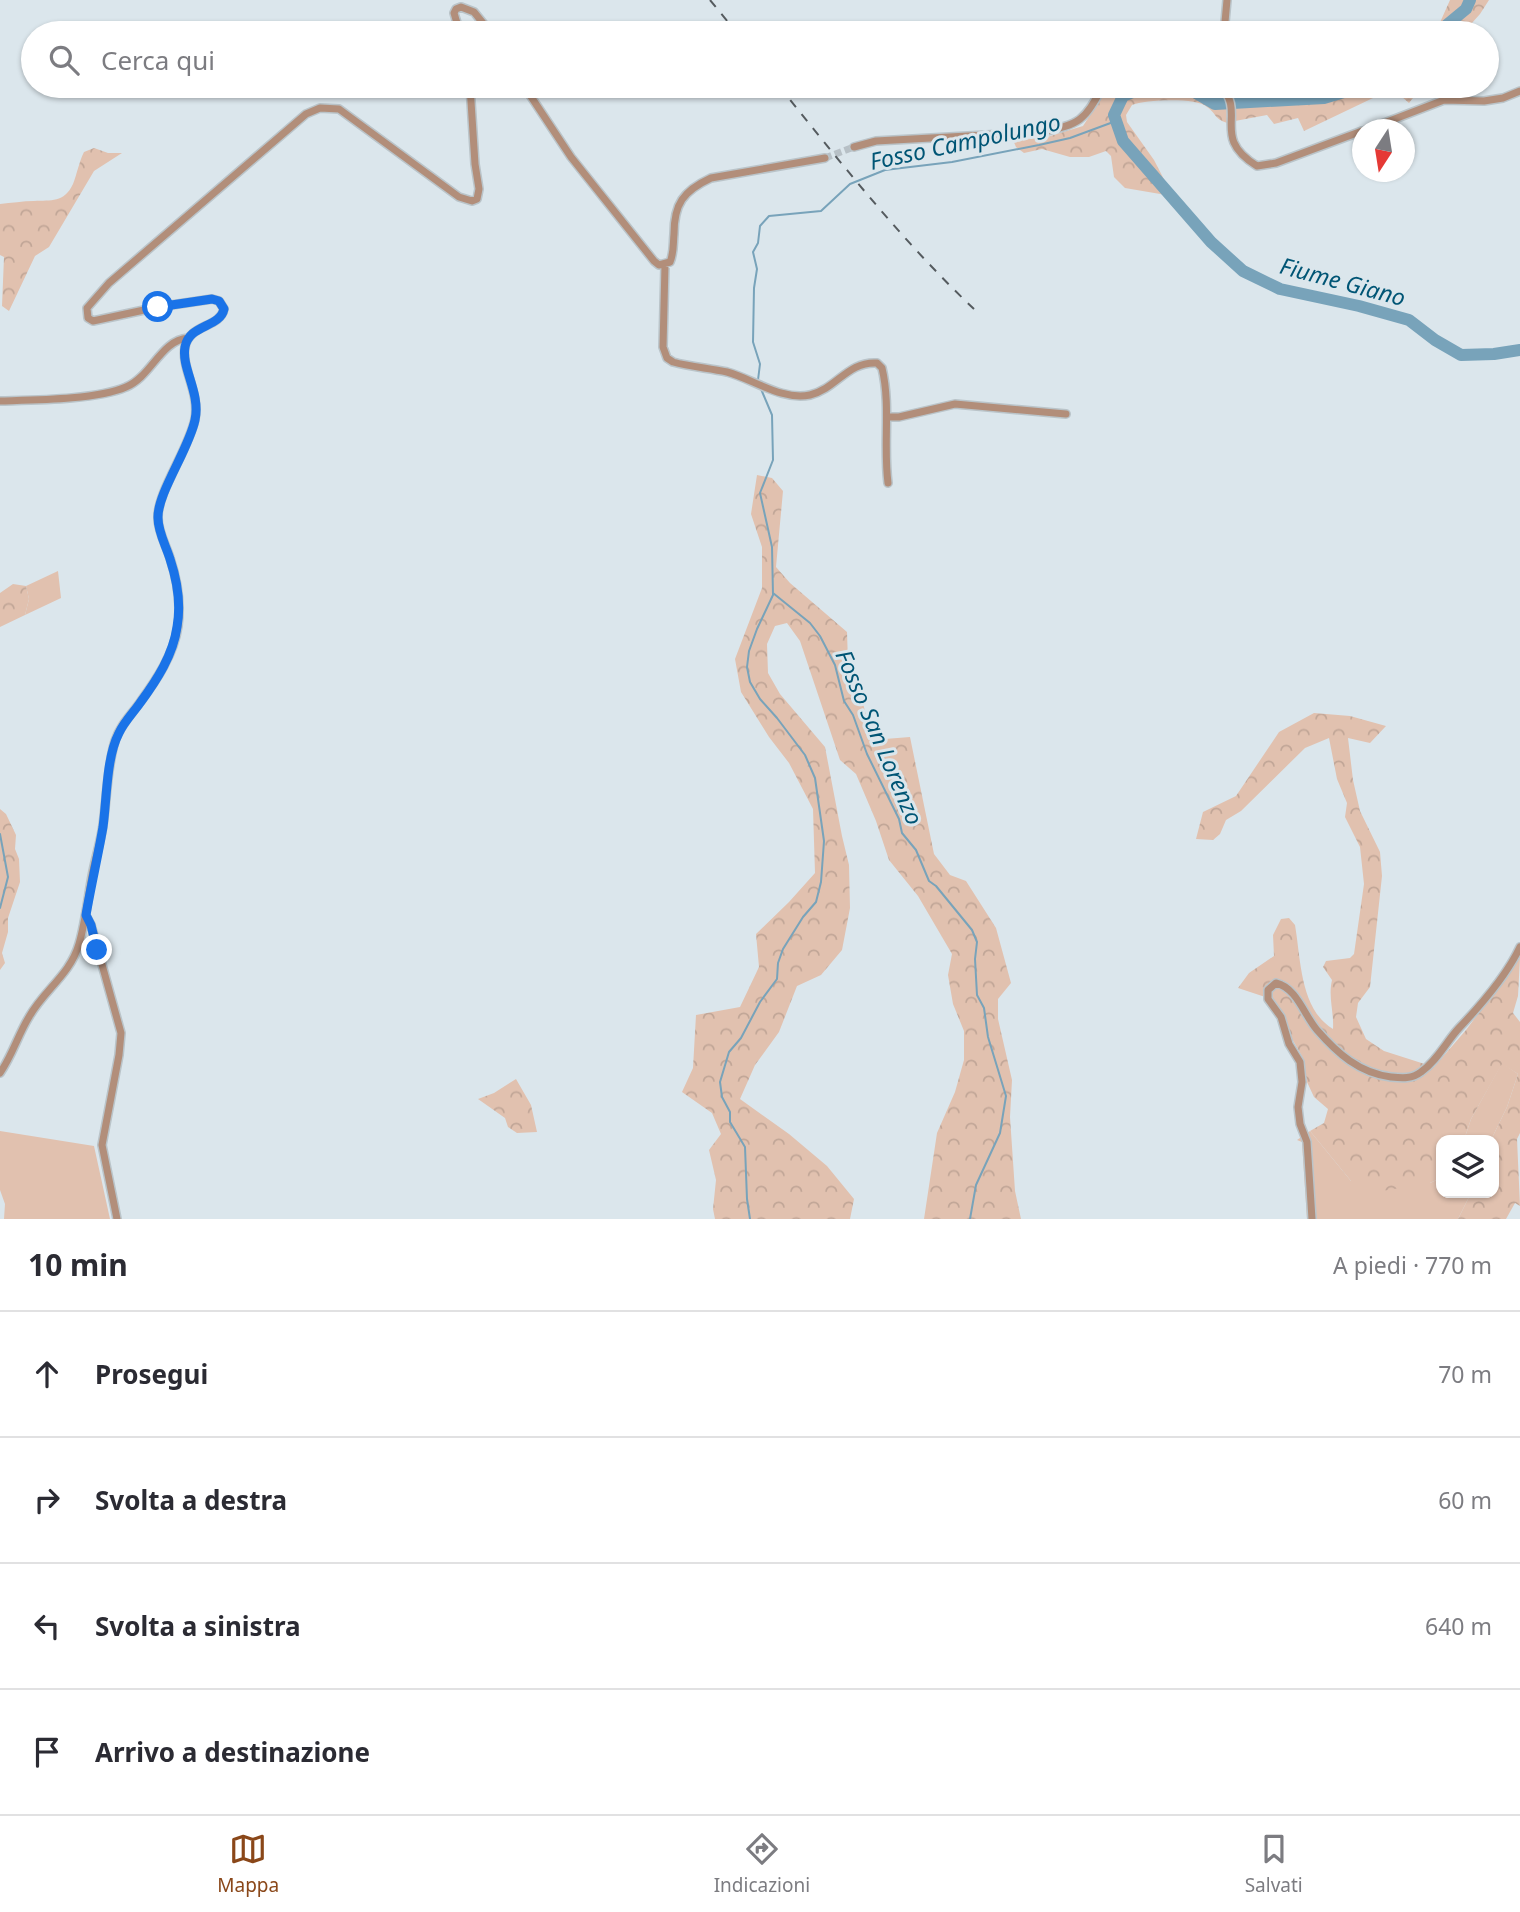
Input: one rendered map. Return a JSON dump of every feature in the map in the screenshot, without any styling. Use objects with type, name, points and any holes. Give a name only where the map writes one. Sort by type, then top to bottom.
[{"type":"street","points":[[1225,21],[1227,0]]},
{"type":"street","points":[[456,21],[454,13],[461,7],[474,12],[481,21]]},
{"type":"street","points":[[1391,119],[1444,100],[1484,101],[1503,98],[1520,91]]},
{"type":"street","points":[[0,1073],[38,1002],[65,975],[73,961],[86,915],[103,829],[115,742],[125,722],[165,665],[178,626],[176,582],[159,527],[158,515],[161,501],[184,452],[196,417],[194,388],[184,348],[188,338],[197,330],[224,313],[223,305],[212,299],[93,321],[88,318],[87,308],[109,283],[256,155],[306,114],[320,108],[339,110],[459,197],[472,201],[477,199],[480,189],[475,164],[471,98]]},
{"type":"street","points":[[532,98],[571,157],[608,205],[653,261],[665,265]]},
{"type":"street","points":[[853,147],[876,141],[1041,132],[1067,127],[1081,121],[1097,98]]},
{"type":"street","points":[[1229,98],[1233,144],[1242,157],[1257,166],[1276,163],[1352,134]]},
{"type":"street","points":[[665,265],[673,256],[677,210],[683,196],[694,186],[711,178],[825,158]]},
{"type":"street","points":[[665,265],[663,347],[667,358],[683,365],[744,378],[780,393],[795,396],[808,396],[821,391],[845,372],[877,363],[884,375],[888,484]]},
{"type":"street","points":[[0,401],[103,393],[126,387],[141,378],[174,341],[188,338]]},
{"type":"street","points":[[887,417],[900,417],[955,404],[1066,414]]},
{"type":"street","points":[[86,915],[121,1033],[120,1055],[102,1145],[117,1219]]},
{"type":"street","points":[[1312,1219],[1307,1142],[1300,1124],[1298,1107],[1302,1082],[1300,1062],[1289,1044],[1281,1017],[1268,999],[1268,990],[1276,982],[1283,984],[1302,1006],[1315,1028],[1346,1059],[1363,1071],[1406,1079],[1420,1074],[1434,1061],[1446,1042],[1468,1019],[1514,960],[1520,947]]},
{"type":"green space","points":[[1450,0],[1489,0],[1474,21],[1441,21]]},
{"type":"green space","points":[[1101,98],[1226,99],[1227,123],[1207,107],[1192,102],[1159,101],[1132,105],[1126,115],[1127,122],[1154,160],[1170,191],[1166,195],[1125,188],[1114,177],[1111,156],[1106,151],[1089,157],[1070,157],[1042,149],[1024,153],[1016,147],[1013,140],[1047,137],[1083,126]]},
{"type":"green space","points":[[1231,98],[1373,98],[1304,131],[1298,118],[1274,124],[1267,115],[1235,121]]},
{"type":"green space","points":[[94,148],[108,153],[122,153],[94,171],[49,247],[35,256],[9,311],[2,306],[4,257],[0,255],[0,204],[51,200],[66,195],[73,184],[84,152]]},
{"type":"green space","points":[[757,475],[772,478],[783,491],[776,567],[790,583],[847,632],[848,662],[844,681],[863,703],[872,740],[910,737],[934,854],[950,875],[966,881],[996,928],[1011,983],[998,999],[998,1019],[1012,1080],[1010,1117],[1015,1191],[1021,1219],[924,1219],[937,1133],[955,1092],[964,1060],[964,1031],[953,1004],[948,975],[952,954],[918,896],[889,860],[856,774],[840,760],[800,641],[787,623],[775,626],[767,644],[768,673],[780,694],[825,747],[849,865],[850,908],[842,950],[821,975],[797,986],[779,1032],[755,1065],[740,1099],[789,1134],[827,1166],[854,1199],[850,1219],[715,1219],[713,1209],[716,1180],[709,1150],[721,1134],[712,1113],[682,1092],[693,1068],[696,1015],[740,1007],[759,967],[756,934],[815,873],[813,809],[789,763],[741,692],[735,659],[762,588],[762,547],[751,514]]},
{"type":"green space","points":[[58,571],[61,598],[25,615],[29,599],[26,586]]},
{"type":"green space","points":[[13,584],[26,586],[29,599],[25,615],[0,627],[0,593]]},
{"type":"green space","points":[[1314,713],[1350,716],[1386,726],[1370,743],[1348,738],[1360,811],[1380,852],[1382,876],[1370,987],[1358,1003],[1356,1017],[1366,1039],[1384,1051],[1434,1067],[1466,1030],[1520,958],[1518,996],[1513,1013],[1520,1022],[1520,1133],[1517,1139],[1520,1206],[1515,1203],[1506,1219],[1458,1219],[1468,1198],[1499,1198],[1499,1135],[1493,1135],[1507,1107],[1518,1074],[1502,1064],[1471,1119],[1466,1135],[1436,1135],[1436,1180],[1376,1192],[1351,1181],[1310,1131],[1324,1123],[1328,1109],[1314,1097],[1307,1082],[1303,1058],[1274,1000],[1238,988],[1249,973],[1274,956],[1273,935],[1281,919],[1289,918],[1295,925],[1308,997],[1322,1020],[1333,1029],[1332,980],[1323,967],[1326,961],[1350,958],[1354,954],[1364,884],[1360,847],[1345,817],[1347,803],[1337,779],[1329,738],[1305,748],[1241,811],[1226,820],[1220,834],[1213,840],[1196,839],[1203,812],[1236,796],[1279,732]]},
{"type":"green space","points":[[0,809],[6,814],[16,835],[15,849],[19,859],[20,882],[8,918],[8,932],[2,953],[5,963],[0,970]]},
{"type":"green space","points":[[1502,1063],[1518,1074],[1507,1107],[1493,1135],[1466,1135],[1471,1119]]},
{"type":"green space","points":[[516,1079],[531,1105],[537,1132],[517,1133],[508,1127],[505,1118],[478,1099],[494,1093]]},
{"type":"green space","points":[[0,1131],[94,1146],[110,1219],[4,1219],[5,1204],[0,1190]]},
{"type":"green space","points":[[1310,1131],[1351,1181],[1430,1183],[1436,1180],[1436,1198],[1468,1198],[1458,1219],[1307,1219],[1302,1142],[1297,1140]]},
{"type":"waterway","name":"Fiume Giano","points":[[1452,21],[1466,9],[1470,0]]},
{"type":"waterway","name":"Fiume Giano","points":[[1122,98],[1114,115],[1123,141],[1211,242],[1243,271],[1280,289],[1409,320],[1461,355],[1520,350]]},
{"type":"waterway","name":"Fiume Giano","points":[[1205,98],[1215,104],[1324,98]]},
{"type":"waterway","name":"Fosso Campolungo","points":[[758,380],[760,364],[753,342],[757,269],[753,252],[758,243],[760,226],[769,216],[821,211],[850,184],[885,170],[952,162],[1039,145],[1070,138],[1116,121]]},
{"type":"waterway","name":"Fosso Campolungo","points":[[750,1219],[745,1147],[730,1122],[730,1112],[722,1097],[720,1082],[729,1052],[741,1038],[760,1002],[777,979],[778,963],[783,949],[816,902],[821,882],[824,841],[815,778],[805,755],[760,699],[750,682],[747,667],[749,651],[773,595],[772,547],[760,493],[773,460],[772,415],[761,389]]},
{"type":"waterway","name":"Fosso San Lorenzo","points":[[773,593],[810,623],[820,636],[835,665],[844,701],[853,715],[867,754],[899,819],[902,833],[916,850],[929,881],[972,930],[977,942],[977,995],[984,1008],[988,1037],[1006,1096],[1000,1133],[976,1185],[970,1219]]},
{"type":"waterway","points":[[0,834],[8,877],[0,908]]},
{"type":"tunnel","points":[[825,158],[854,147]]},
{"type":"railway","points":[[710,0],[727,21]]},
{"type":"railway","points":[[789,98],[897,229],[974,309]]},
{"type":"route","points":[[97,950],[86,915],[103,829],[115,742],[125,722],[165,665],[178,626],[176,582],[159,527],[158,515],[161,501],[184,452],[196,417],[194,388],[184,348],[188,338],[197,330],[224,313],[223,305],[212,299],[158,307]]}]
